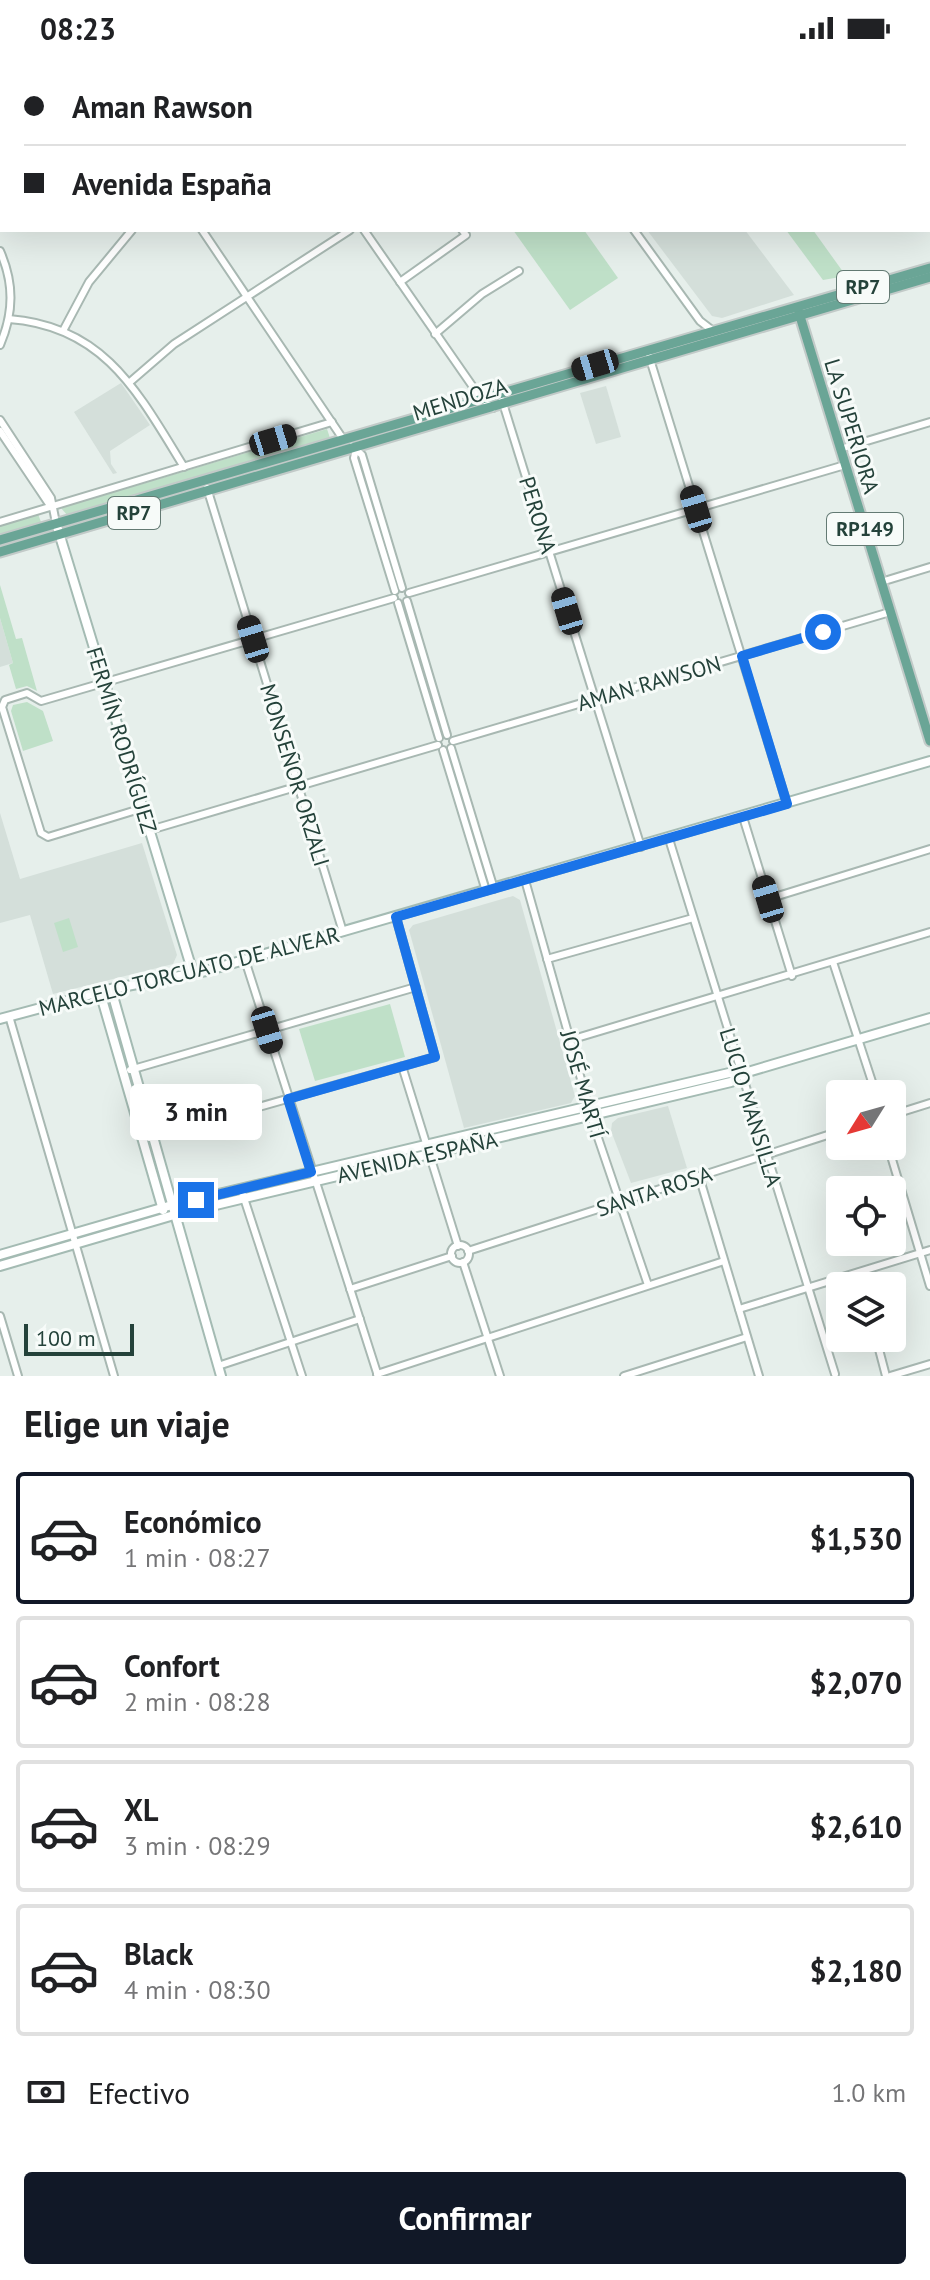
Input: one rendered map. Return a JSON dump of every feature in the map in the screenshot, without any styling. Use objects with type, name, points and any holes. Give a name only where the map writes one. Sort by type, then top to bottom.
[{"type":"main road","name":"MENDOZA","points":[[0,540],[930,268]]},
{"type":"main road","name":"MENDOZA","points":[[0,552],[503,407],[930,277]]},
{"type":"main road","name":"LA SUPERIORA","points":[[796,306],[890,612],[926,716],[930,741]]},
{"type":"street","points":[[64,329],[89,282],[130,232]]},
{"type":"street","points":[[203,232],[344,440],[362,455],[440,745],[490,890]]},
{"type":"street","points":[[130,382],[174,344],[250,298],[347,232]]},
{"type":"street","points":[[365,232],[480,399],[503,407],[517,389]]},
{"type":"street","points":[[400,282],[466,235],[464,232]]},
{"type":"street","points":[[635,232],[700,321],[725,340]]},
{"type":"street","points":[[0,251],[11,279],[9,319],[0,345]]},
{"type":"street","points":[[435,334],[482,294],[519,271]]},
{"type":"street","points":[[9,319],[36,321],[64,329],[101,353],[130,382],[184,467]]},
{"type":"street","points":[[695,349],[700,321]]},
{"type":"street","points":[[647,350],[787,804]]},
{"type":"street","name":"PERONA","points":[[500,394],[641,847]]},
{"type":"street","points":[[470,415],[480,399]]},
{"type":"street","name":"FERMÍN RODRÍGUEZ","points":[[0,420],[51,498],[51,507]]},
{"type":"street","points":[[0,522],[332,422]]},
{"type":"street","points":[[840,449],[930,422]]},
{"type":"street","name":"FERMÍN RODRÍGUEZ","points":[[0,431],[51,507],[193,973]]},
{"type":"street","points":[[143,808],[48,837],[41,833],[2,707],[5,700],[27,693],[41,701],[845,465]]},
{"type":"street","name":"MONSEÑOR ORZALI","points":[[204,480],[343,932]]},
{"type":"street","points":[[881,582],[930,567]]},
{"type":"street","points":[[401,596],[451,741],[490,890]]},
{"type":"street","name":"AMAN RAWSON","points":[[451,741],[890,612]]},
{"type":"street","points":[[150,830],[451,741]]},
{"type":"street","points":[[440,745],[451,741]]},
{"type":"street","name":"MARCELO TORCUATO DE ALVEAR","points":[[5,1018],[111,989],[245,960],[930,761]]},
{"type":"street","points":[[743,817],[792,976]]},
{"type":"street","name":"LUCIO MANSILLA","points":[[669,839],[835,1374]]},
{"type":"street","points":[[768,899],[930,849]]},
{"type":"street","name":"JOSÉ MARTÍ","points":[[525,880],[591,1112],[648,1285]]},
{"type":"street","points":[[142,1140],[435,1057],[396,917]]},
{"type":"street","points":[[547,959],[693,918]]},
{"type":"street","points":[[570,1040],[792,976],[930,932]]},
{"type":"street","points":[[245,960],[378,1375],[724,1261]]},
{"type":"street","points":[[833,962],[872,1080]]},
{"type":"street","points":[[123,1072],[416,987]]},
{"type":"street","points":[[111,989],[172,1205],[172,1216],[221,1376]]},
{"type":"street","points":[[100,992],[161,1208],[172,1216]]},
{"type":"street","points":[[5,1018],[114,1376]]},
{"type":"street","name":"AVENIDA ESPAÑA","points":[[0,1266],[243,1194],[591,1112],[729,1073],[741,1074],[930,1018]]},
{"type":"street","points":[[402,1066],[458,1246],[468,1251],[463,1262],[500,1376]]},
{"type":"street","points":[[906,1111],[930,1103]]},
{"type":"street","name":"SANTA ROSA","points":[[468,1251],[826,1136]]},
{"type":"street","points":[[892,1160],[930,1286]]},
{"type":"street","points":[[699,1176],[759,1376]]},
{"type":"street","points":[[243,1194],[302,1376]]},
{"type":"street","name":"AVENIDA ESPAÑA","points":[[0,1255],[172,1205],[243,1194]]},
{"type":"street","points":[[350,1289],[452,1256],[458,1246]]},
{"type":"street","points":[[739,1309],[930,1250]]},
{"type":"street","points":[[452,1256],[455,1262],[463,1262]]},
{"type":"street","points":[[0,1316],[18,1376]]},
{"type":"street","points":[[218,1366],[360,1319]]},
{"type":"street","points":[[624,1376],[747,1337]]},
{"type":"street","points":[[880,1352],[888,1376],[930,1364]]},
{"type":"shaded area","points":[[649,232],[747,232],[794,295],[722,318],[712,316]]},
{"type":"shaded area","points":[[121,383],[150,425],[110,451],[111,464],[117,473],[113,474],[74,412]]},
{"type":"shaded area","points":[[606,386],[621,437],[596,444],[580,393]]},
{"type":"shaded area","points":[[0,618],[13,663],[0,667]]},
{"type":"shaded area","points":[[0,813],[20,879],[142,843],[177,955],[173,964],[53,994],[30,915],[0,923]]},
{"type":"shaded area","points":[[513,896],[520,900],[575,1096],[571,1103],[464,1128],[409,930],[413,925]]},
{"type":"shaded area","points":[[668,1106],[687,1168],[631,1183],[611,1131],[612,1123],[618,1118]]},
{"type":"green space","points":[[514,232],[585,232],[618,278],[570,310]]},
{"type":"green space","points":[[787,232],[814,232],[846,276],[823,280]]},
{"type":"green space","points":[[327,429],[330,438],[67,515],[61,508]]},
{"type":"green space","points":[[362,464],[398,583],[397,584],[359,465]]},
{"type":"green space","points":[[38,514],[41,522],[0,534],[0,525]]},
{"type":"green space","points":[[0,585],[16,639],[22,638],[37,691],[27,686],[16,689],[9,665],[13,663],[0,618]]},
{"type":"green space","points":[[403,608],[443,730],[442,732]]},
{"type":"green space","points":[[27,702],[43,711],[53,741],[23,751],[11,711],[13,705]]},
{"type":"green space","points":[[448,755],[488,879],[487,880]]},
{"type":"green space","points":[[69,918],[78,947],[63,952],[54,923]]},
{"type":"green space","points":[[390,1004],[405,1057],[315,1081],[299,1029]]},
{"type":"route","points":[[196,1200],[311,1172],[288,1099],[435,1057],[396,917],[787,804],[742,656],[823,632]]}]
